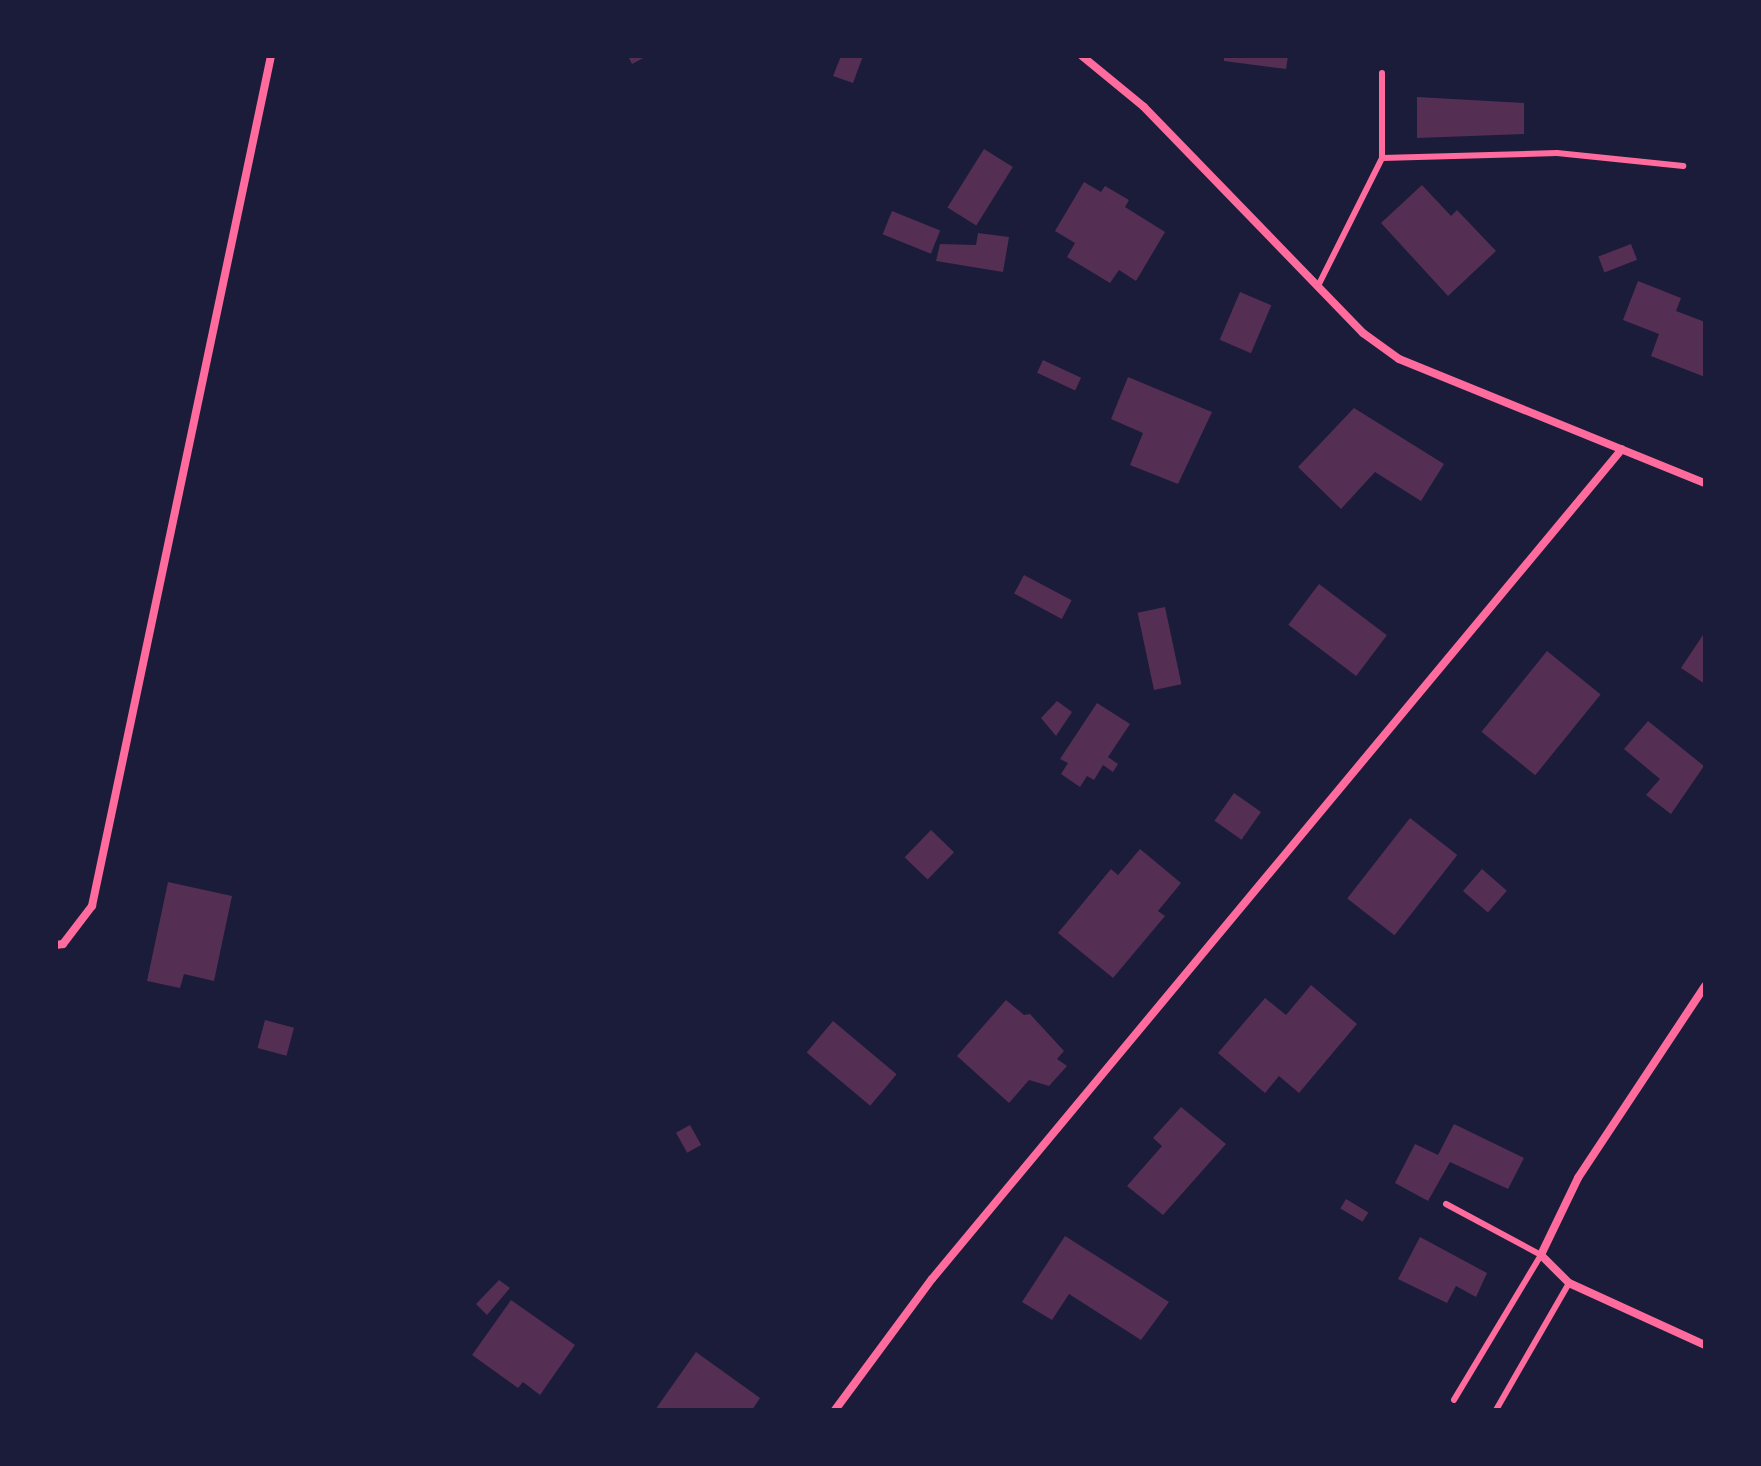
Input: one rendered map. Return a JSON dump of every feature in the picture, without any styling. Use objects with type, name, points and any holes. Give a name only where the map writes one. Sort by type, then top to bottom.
[{"type":"street","points":[[56,945],[63,944],[92,906],[271,56]]},
{"type":"street","points":[[1082,56],[1144,107],[1363,333],[1399,359],[1705,483]]},
{"type":"street","points":[[835,1410],[932,1279],[1622,449]]},
{"type":"street","points":[[1705,986],[1578,1178],[1541,1255],[1569,1283],[1705,1345]]},
{"type":"lane","points":[[1318,286],[1382,158],[1382,73]]},
{"type":"lane","points":[[1382,158],[1557,153],[1683,166]]},
{"type":"lane","points":[[1446,1204],[1541,1255],[1454,1400]]},
{"type":"lane","points":[[1496,1410],[1569,1283]]},
{"type":"building","points":[[628,56],[647,56],[632,64]]},
{"type":"building","points":[[841,56],[863,56],[853,83],[833,76]]},
{"type":"building","points":[[1224,56],[1288,56],[1286,69],[1224,61]]},
{"type":"building","points":[[1417,97],[1524,103],[1524,134],[1417,138]]},
{"type":"building","points":[[984,149],[1013,167],[976,226],[947,208]]},
{"type":"building","points":[[1084,182],[1101,192],[1105,186],[1129,200],[1125,207],[1165,232],[1136,281],[1119,270],[1110,283],[1067,257],[1075,243],[1055,231]]},
{"type":"building","points":[[1422,185],[1451,216],[1457,210],[1496,251],[1448,296],[1381,223]]},
{"type":"building","points":[[892,211],[940,230],[931,254],[883,234]]},
{"type":"building","points":[[978,233],[1009,237],[1003,272],[936,261],[940,244],[976,245]]},
{"type":"building","points":[[1631,244],[1637,260],[1604,272],[1598,257]]},
{"type":"building","points":[[1638,281],[1681,298],[1676,311],[1705,322],[1705,377],[1651,356],[1659,334],[1623,320]]},
{"type":"building","points":[[1240,292],[1271,305],[1251,353],[1220,340]]},
{"type":"building","points":[[1043,360],[1081,378],[1075,390],[1037,373]]},
{"type":"building","points":[[1128,377],[1212,412],[1178,484],[1130,465],[1143,433],[1111,419]]},
{"type":"building","points":[[1354,408],[1444,464],[1421,501],[1375,472],[1341,509],[1298,467]]},
{"type":"building","points":[[1024,575],[1072,600],[1062,619],[1014,594]]},
{"type":"building","points":[[1319,584],[1387,635],[1356,676],[1288,625]]},
{"type":"building","points":[[1165,607],[1181,684],[1154,690],[1138,613]]},
{"type":"building","points":[[1705,632],[1705,684],[1681,668]]},
{"type":"building","points":[[1547,651],[1601,694],[1535,775],[1482,732]]},
{"type":"building","points":[[1057,701],[1072,712],[1056,736],[1041,718]]},
{"type":"building","points":[[1097,703],[1130,724],[1108,757],[1118,764],[1113,772],[1103,765],[1094,780],[1087,776],[1080,787],[1061,774],[1068,763],[1060,759]]},
{"type":"building","points":[[1648,721],[1704,766],[1671,814],[1646,795],[1660,779],[1624,749]]},
{"type":"building","points":[[1234,793],[1261,812],[1242,840],[1214,821]]},
{"type":"building","points":[[1410,818],[1457,855],[1394,935],[1347,898]]},
{"type":"building","points":[[931,830],[954,852],[928,880],[905,857]]},
{"type":"building","points":[[1140,849],[1181,883],[1158,911],[1165,916],[1113,978],[1058,933],[1111,869],[1118,875]]},
{"type":"building","points":[[1482,869],[1507,891],[1488,913],[1463,891]]},
{"type":"building","points":[[168,882],[232,896],[214,981],[184,974],[180,988],[147,981]]},
{"type":"building","points":[[1311,985],[1357,1024],[1299,1093],[1279,1076],[1265,1093],[1218,1053],[1265,998],[1286,1015]]},
{"type":"building","points":[[1006,1000],[1024,1015],[1030,1014],[1064,1051],[1057,1059],[1067,1066],[1049,1086],[1029,1080],[1009,1103],[957,1056]]},
{"type":"building","points":[[265,1020],[294,1028],[286,1056],[257,1048]]},
{"type":"building","points":[[833,1021],[897,1074],[870,1106],[807,1052]]},
{"type":"building","points":[[1181,1107],[1226,1144],[1163,1215],[1127,1186],[1162,1146],[1153,1138]]},
{"type":"building","points":[[1454,1124],[1524,1158],[1508,1189],[1450,1162],[1428,1201],[1395,1183],[1415,1144],[1438,1155]]},
{"type":"building","points":[[690,1125],[701,1145],[687,1153],[676,1133]]},
{"type":"building","points":[[1346,1199],[1368,1212],[1363,1222],[1340,1208]]},
{"type":"building","points":[[1065,1236],[1169,1302],[1141,1340],[1069,1294],[1052,1320],[1022,1302]]},
{"type":"building","points":[[1420,1237],[1487,1273],[1476,1297],[1456,1286],[1447,1303],[1398,1279]]},
{"type":"building","points":[[499,1280],[510,1288],[487,1315],[476,1304]]},
{"type":"building","points":[[511,1300],[575,1345],[540,1395],[523,1382],[518,1388],[472,1355]]},
{"type":"building","points":[[696,1352],[760,1398],[752,1410],[655,1410]]}]
